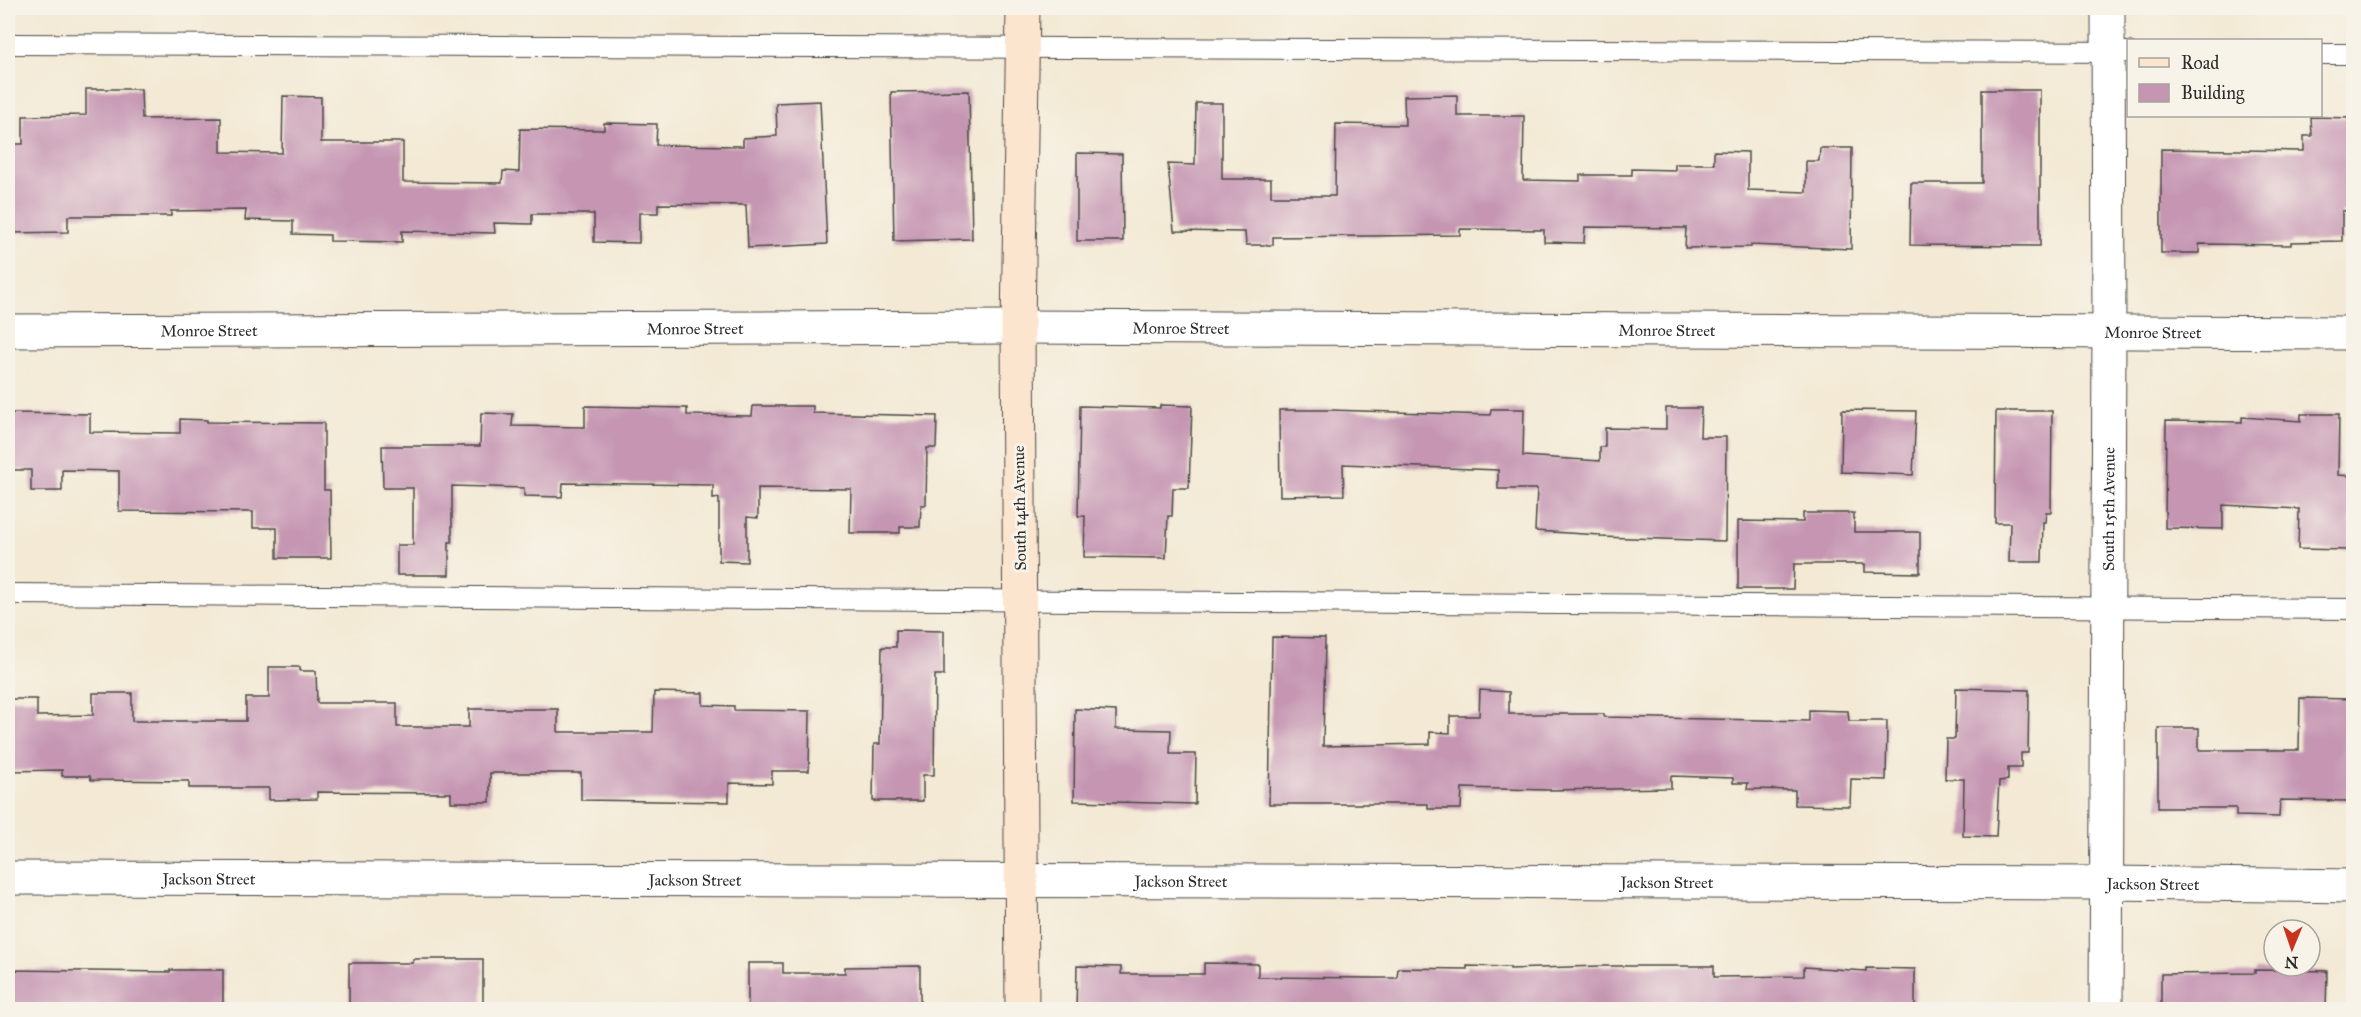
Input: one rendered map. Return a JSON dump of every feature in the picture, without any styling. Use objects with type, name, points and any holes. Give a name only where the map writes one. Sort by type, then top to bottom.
[{"type":"street","name":"South 14th Avenue","points":[[1022,1010],[1017,327],[1023,8]]},
{"type":"street","name":"South 15th Avenue","points":[[2106,1010],[2109,332],[2118,52],[2108,8]]},
{"type":"street","name":"Monroe Street","points":[[8,331],[1017,327],[2354,333]]},
{"type":"street","name":"Jackson Street","points":[[8,879],[2106,883],[2354,886]]},
{"type":"lane","points":[[8,44],[1022,50],[2118,52]]},
{"type":"lane","points":[[2322,54],[2354,54]]},
{"type":"lane","points":[[8,594],[2354,609]]},
{"type":"building","points":[[86,89],[141,89],[142,119],[221,118],[221,152],[282,153],[283,96],[321,97],[321,142],[403,142],[403,182],[502,183],[503,171],[519,172],[520,129],[604,130],[604,123],[657,124],[656,145],[743,146],[743,138],[777,136],[776,103],[820,101],[827,244],[748,248],[746,205],[658,204],[658,213],[639,213],[639,243],[594,242],[594,214],[532,214],[532,224],[494,223],[495,233],[402,231],[402,242],[330,241],[330,235],[293,234],[293,221],[245,220],[246,210],[171,211],[171,216],[68,216],[68,232],[8,233],[8,144],[23,144],[23,116],[86,115]]},
{"type":"building","points":[[1982,90],[2040,90],[2040,246],[1910,245],[1911,183],[1982,183]]},
{"type":"building","points":[[969,91],[972,239],[894,241],[891,92]]},
{"type":"building","points":[[1457,95],[1457,116],[1524,116],[1523,180],[1580,181],[1580,175],[1632,175],[1632,169],[1675,170],[1675,164],[1714,164],[1714,151],[1748,152],[1748,190],[1806,192],[1806,161],[1819,161],[1820,148],[1852,148],[1851,249],[1751,245],[1751,247],[1685,248],[1686,228],[1585,227],[1584,243],[1544,242],[1544,230],[1460,229],[1460,235],[1273,237],[1273,245],[1246,245],[1245,232],[1174,231],[1168,164],[1195,165],[1196,103],[1222,103],[1222,179],[1271,179],[1271,196],[1335,196],[1336,124],[1405,125],[1404,96]]},
{"type":"building","points":[[2311,117],[2354,118],[2354,211],[2342,211],[2342,241],[2291,242],[2291,245],[2199,244],[2199,253],[2161,253],[2161,149],[2304,151],[2304,136],[2312,136]]},
{"type":"building","points":[[1077,153],[1122,154],[1123,241],[1077,241]]},
{"type":"building","points":[[1160,405],[1192,406],[1189,488],[1173,488],[1172,516],[1168,516],[1166,558],[1084,557],[1085,516],[1078,516],[1080,406],[1160,408]]},
{"type":"building","points":[[585,406],[687,408],[687,415],[752,416],[753,406],[813,406],[813,413],[937,416],[936,448],[927,448],[926,505],[921,505],[920,527],[900,527],[900,533],[850,533],[851,489],[758,488],[758,518],[747,517],[747,562],[719,561],[719,498],[713,499],[713,485],[563,483],[562,497],[524,496],[524,488],[452,486],[452,542],[449,542],[449,575],[397,575],[397,545],[413,545],[413,488],[383,488],[382,446],[480,446],[481,413],[513,414],[512,426],[585,427]]},
{"type":"building","points":[[1666,408],[1701,408],[1700,437],[1726,437],[1725,541],[1600,537],[1600,535],[1535,531],[1537,489],[1498,489],[1498,470],[1343,464],[1344,495],[1280,496],[1279,410],[1490,415],[1491,409],[1524,409],[1523,456],[1600,461],[1600,447],[1605,447],[1605,428],[1666,429]]},
{"type":"building","points":[[1842,410],[1916,411],[1913,475],[1841,472]]},
{"type":"building","points":[[1996,411],[2052,411],[2051,512],[2046,512],[2045,522],[2043,522],[2042,562],[2009,562],[2010,523],[1995,523]]},
{"type":"building","points":[[9,413],[90,414],[90,432],[180,433],[180,419],[207,420],[207,422],[324,423],[324,490],[330,490],[331,558],[277,558],[277,528],[253,528],[253,512],[119,511],[119,471],[62,470],[62,491],[31,491],[31,470],[8,470]]},
{"type":"building","points":[[2301,414],[2339,414],[2338,475],[2352,476],[2350,550],[2298,549],[2299,509],[2223,505],[2223,529],[2165,528],[2166,421],[2242,422],[2242,417],[2301,421]]},
{"type":"building","points":[[1803,513],[1854,513],[1854,532],[1920,532],[1920,573],[1865,572],[1865,564],[1794,564],[1793,589],[1738,589],[1738,521],[1803,522]]},
{"type":"building","points":[[896,630],[944,631],[944,675],[935,675],[934,775],[923,775],[923,801],[873,801],[874,744],[880,744],[882,647],[896,647]]},
{"type":"building","points":[[1272,637],[1325,638],[1323,746],[1430,744],[1430,732],[1450,733],[1450,716],[1479,716],[1480,690],[1509,692],[1509,714],[1604,714],[1604,717],[1809,721],[1809,710],[1848,711],[1849,721],[1887,721],[1886,780],[1851,779],[1850,806],[1795,805],[1795,790],[1747,789],[1748,783],[1733,783],[1733,778],[1671,776],[1671,788],[1548,790],[1462,788],[1461,809],[1428,809],[1428,804],[1269,804]]},
{"type":"building","points":[[269,667],[300,667],[300,671],[316,671],[317,703],[397,703],[397,727],[469,727],[469,709],[558,709],[558,732],[653,732],[654,692],[703,693],[703,705],[734,706],[734,710],[810,711],[809,771],[772,771],[772,784],[729,783],[729,802],[581,800],[581,773],[490,773],[490,802],[451,802],[451,793],[317,792],[317,799],[269,800],[269,788],[189,788],[189,781],[91,780],[90,776],[62,776],[62,770],[8,771],[8,699],[37,699],[37,716],[93,715],[93,693],[132,693],[132,721],[246,721],[246,698],[269,698]]},
{"type":"building","points":[[1956,688],[2029,690],[2028,753],[2021,753],[2021,768],[2008,768],[2008,780],[1999,781],[1996,837],[1963,836],[1964,779],[1945,779],[1946,739],[1955,739]]},
{"type":"building","points":[[2300,698],[2352,699],[2351,801],[2280,800],[2279,817],[2236,816],[2236,808],[2158,808],[2158,728],[2199,728],[2199,750],[2299,750]]},
{"type":"building","points":[[1075,709],[1116,711],[1116,729],[1171,730],[1170,754],[1196,754],[1195,804],[1074,801]]},
{"type":"building","points":[[413,959],[483,959],[483,1010],[349,1010],[349,963],[413,963]]},
{"type":"building","points":[[748,963],[783,963],[783,973],[845,973],[845,967],[920,966],[920,1010],[748,1010]]},
{"type":"building","points":[[1204,963],[1258,964],[1258,977],[1374,978],[1397,978],[1398,968],[1467,969],[1467,966],[1510,967],[1510,969],[1714,966],[1714,977],[1804,976],[1804,967],[1866,971],[1866,968],[1915,969],[1915,1010],[1076,1010],[1077,966],[1121,967],[1121,974],[1204,974]]},
{"type":"building","points":[[8,970],[170,972],[170,970],[223,970],[223,1010],[8,1010]]},
{"type":"building","points":[[2255,970],[2262,970],[2262,978],[2322,978],[2322,971],[2327,971],[2326,1010],[2161,1010],[2161,974],[2255,973]]}]
